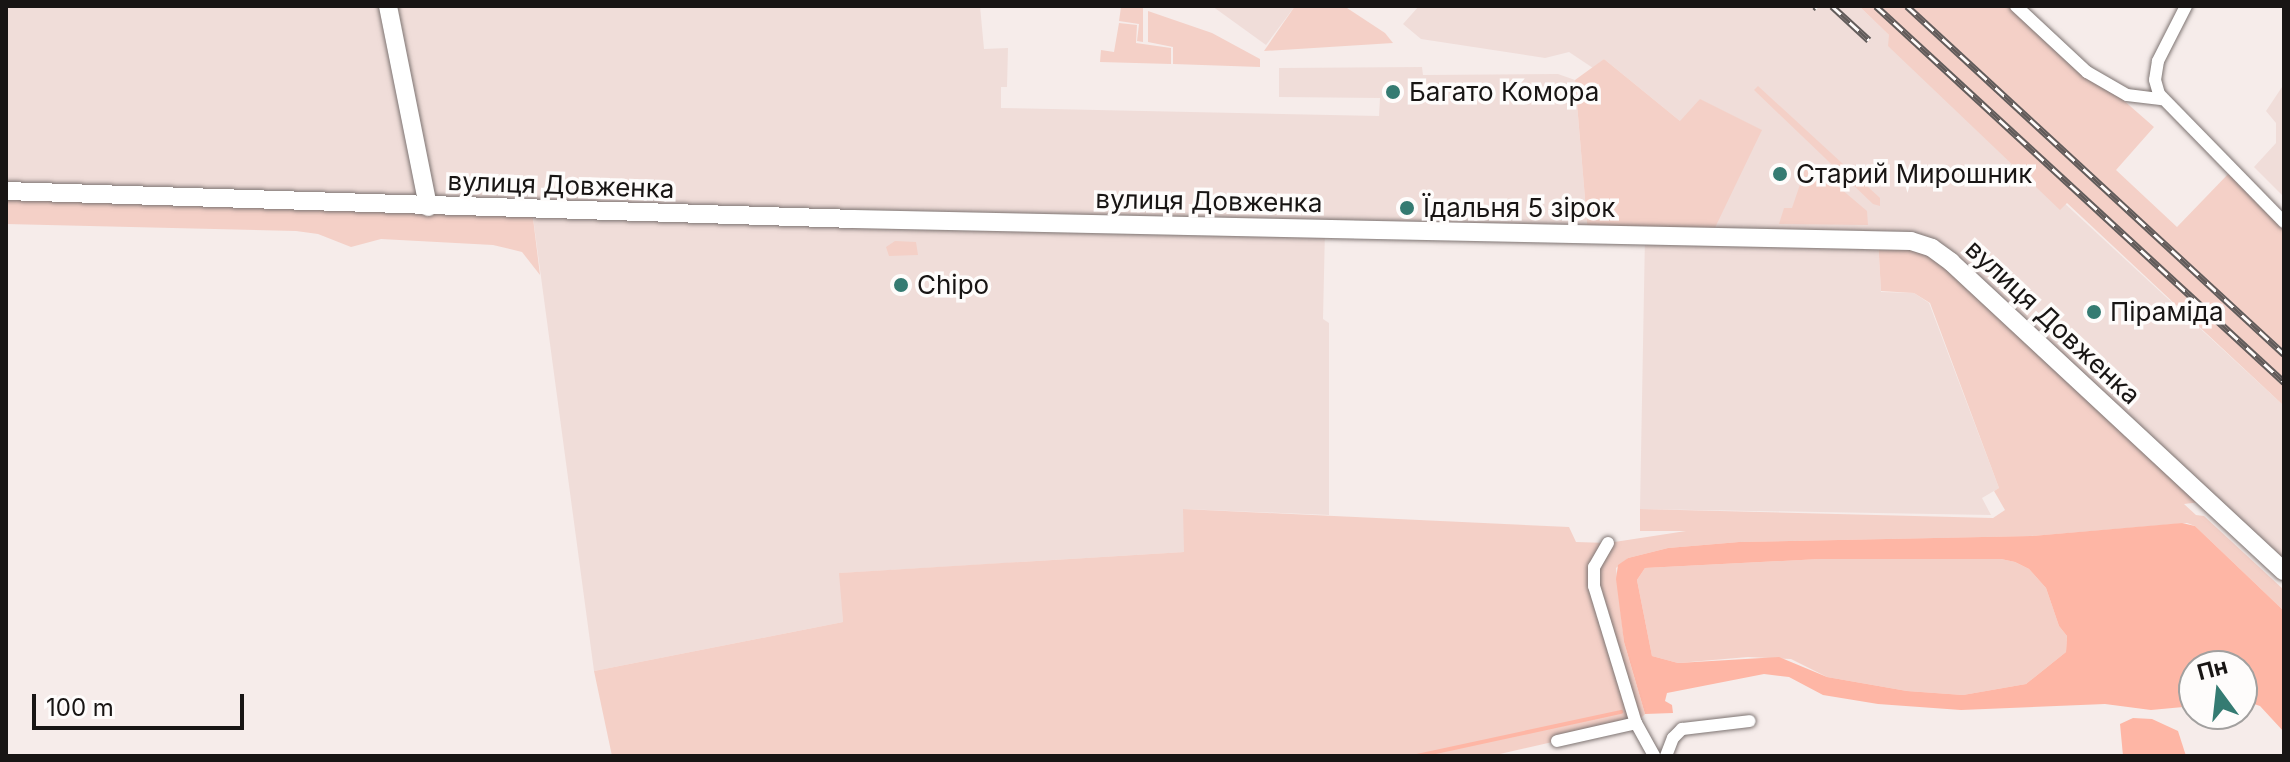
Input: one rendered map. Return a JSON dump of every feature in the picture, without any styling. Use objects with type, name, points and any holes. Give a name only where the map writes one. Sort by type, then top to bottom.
[{"type":"main road","points":[[388,6],[428,207]]},
{"type":"main road","name":"вулиця Довженка","points":[[6,191],[428,207],[1141,226],[1911,241],[1932,248],[1951,262],[2284,571]]},
{"type":"street","points":[[2016,6],[2087,72],[2127,95],[2161,99]]},
{"type":"street","points":[[2186,6],[2158,61],[2155,80],[2161,99],[2284,222]]},
{"type":"street","points":[[1608,543],[1599,554],[1592,576],[1636,723],[1654,756]]},
{"type":"street","points":[[1666,756],[1675,734],[1685,728],[1750,721]]},
{"type":"street","points":[[1557,741],[1636,723]]},
{"type":"shaded area","points":[[6,6],[980,6],[984,49],[1008,48],[1007,87],[1001,87],[1001,108],[1379,116],[1380,98],[1279,97],[1279,68],[1422,67],[1423,75],[1558,74],[1575,80],[1588,234],[1325,230],[1323,319],[1329,323],[1329,515],[1184,509],[1184,552],[840,573],[843,622],[594,671],[532,210],[6,191]]},
{"type":"shaded area","points":[[1115,6],[1143,6],[1143,42],[1137,41],[1139,24],[1119,21],[1121,7]]},
{"type":"shaded area","points":[[1212,6],[1295,6],[1266,45]]},
{"type":"shaded area","points":[[1295,6],[1344,6],[1385,33],[1393,43],[1264,51]]},
{"type":"shaded area","points":[[1419,6],[1859,6],[1889,35],[1890,42],[2284,406],[2284,571],[1878,239],[1881,292],[1914,293],[1929,303],[1999,488],[1982,498],[1991,515],[1640,509],[1645,235],[1680,121],[1604,59],[1593,68],[1569,52],[1545,58],[1421,39],[1403,24]]},
{"type":"shaded area","points":[[1859,6],[2016,6],[2154,127],[2116,170],[2177,227],[2231,171],[2284,222],[2284,406],[2067,203],[2060,210],[1888,46],[1889,35]]},
{"type":"shaded area","points":[[1148,11],[1212,33],[1260,59],[1260,67],[1173,64],[1173,47],[1148,42]]},
{"type":"shaded area","points":[[1119,23],[1137,25],[1136,43],[1171,48],[1171,64],[1100,62],[1101,50],[1114,52]]},
{"type":"shaded area","points":[[1604,59],[1680,121],[1700,99],[1762,130],[1711,236],[1588,234],[1575,80]]},
{"type":"shaded area","points":[[2284,84],[2284,197],[2254,167],[2276,143],[2276,123],[2266,111]]},
{"type":"shaded area","points":[[1758,86],[1880,198],[1880,206],[1873,204],[1754,90]]},
{"type":"shaded area","points":[[1808,161],[1867,211],[1868,225],[1779,224],[1784,208],[1792,208]]},
{"type":"shaded area","points":[[6,191],[532,210],[540,275],[522,252],[493,245],[381,239],[351,247],[318,234],[296,231],[6,224]]},
{"type":"shaded area","points":[[1878,239],[1916,242],[2209,501],[2184,504],[2196,515],[2204,516],[2284,590],[2284,611],[2195,526],[2187,523],[2031,536],[1739,542],[1668,548],[1628,558],[1616,568],[1624,642],[1645,714],[1636,723],[1491,756],[612,756],[594,671],[843,622],[839,573],[1184,552],[1183,509],[1569,527],[1576,542],[1608,543],[1686,531],[1640,531],[1640,509],[1993,518],[2005,510],[1994,491],[1999,488],[1930,303],[1914,293],[1881,291]]},
{"type":"shaded area","points":[[895,241],[916,242],[918,255],[889,256],[886,247]]},
{"type":"shaded area","points":[[2182,523],[2195,526],[2284,611],[2284,732],[2258,705],[2258,650],[2178,650],[2178,707],[2151,710],[2105,704],[1961,710],[1878,704],[1823,695],[1789,677],[1764,674],[1667,693],[1665,701],[1672,705],[1673,713],[1645,714],[1624,642],[1616,579],[1618,565],[1628,558],[1668,548],[1739,542],[2031,536]],"holes":[[[1820,559],[2001,559],[2029,569],[2046,588],[2059,626],[2067,636],[2066,652],[2026,684],[1963,695],[1907,691],[1827,677],[1779,657],[1678,663],[1652,656],[1637,580],[1645,568]]]},
{"type":"shaded area","points":[[1820,559],[2001,559],[2015,562],[2029,569],[2046,588],[2059,626],[2067,636],[2066,652],[2026,684],[1963,695],[1907,691],[1827,677],[1791,659],[1748,657],[1678,663],[1652,656],[1637,580],[1645,568]]},
{"type":"shaded area","points":[[2133,718],[2152,719],[2178,731],[2186,756],[2123,756],[2120,724]]},
{"type":"waterway","points":[[1417,756],[1621,712]]},
{"type":"railway","points":[[1832,6],[1869,40]]},
{"type":"railway","points":[[1876,6],[2284,382]]},
{"type":"railway","points":[[1907,6],[2284,354]]},
{"type":"place","name":"Багато Комора","points":[[1393,92]]},
{"type":"place","name":"Старий Мирошник","points":[[1780,174]]},
{"type":"place","name":"Їдальня 5 зірок","points":[[1407,208]]},
{"type":"place","name":"Chipo","points":[[901,285]]},
{"type":"place","name":"Піраміда","points":[[2094,312]]}]
